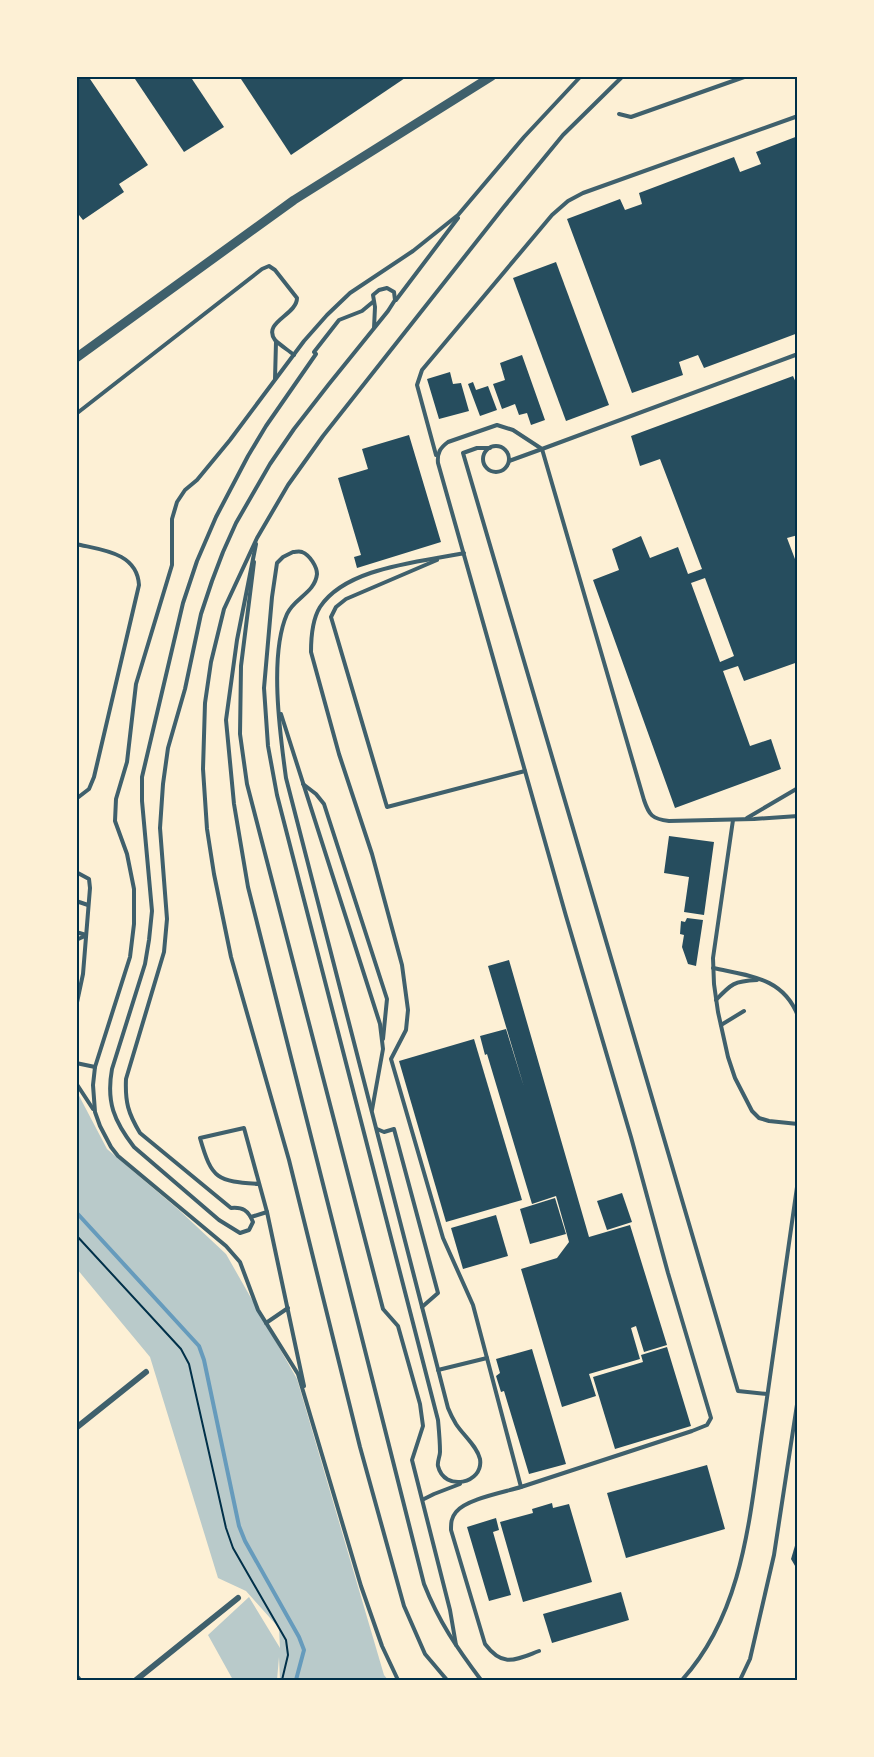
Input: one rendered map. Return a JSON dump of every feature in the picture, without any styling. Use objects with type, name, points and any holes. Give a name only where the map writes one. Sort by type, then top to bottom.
[{"type":"street","points":[[76,358],[294,200],[492,76]]},
{"type":"street","points":[[76,1428],[146,1372]]},
{"type":"street","points":[[136,1680],[238,1598]]},
{"type":"lane","points":[[398,1680],[382,1646],[361,1586],[298,1374],[258,1310],[240,1262],[226,1246],[118,1156],[104,1136],[95,1112],[93,1101],[95,1067],[130,957],[134,924],[134,889],[127,854],[115,821],[116,799],[127,762],[136,684],[172,565],[172,519],[177,502],[185,490],[208,467],[327,315],[350,293],[414,251],[458,215],[581,76]]},
{"type":"lane","points":[[447,1680],[425,1654],[404,1606],[360,1447],[289,1160],[231,957],[207,829],[203,769],[205,703],[211,662],[224,609],[257,538],[288,485],[323,436],[503,207],[563,135],[623,76]]},
{"type":"lane","points":[[619,114],[631,117],[747,76]]},
{"type":"lane","points":[[538,1652],[511,1661],[503,1660],[492,1654],[486,1644],[451,1530],[451,1520],[457,1510],[466,1504],[692,1431],[706,1425],[711,1418],[417,385],[422,370],[552,215],[568,201],[583,193],[798,116]]},
{"type":"lane","points":[[374,301],[362,311],[339,320],[314,352],[316,354],[266,426],[216,517],[197,561],[183,603],[142,777],[152,912],[145,964],[112,1070],[109,1084],[110,1101],[115,1118],[134,1147],[219,1220],[240,1233],[249,1230],[253,1222],[249,1212],[242,1208],[231,1208],[141,1132],[130,1118],[125,1098],[126,1079],[164,952],[167,919],[160,828],[168,748],[185,689],[201,614],[236,522],[260,480],[294,429],[388,311],[484,183]]},
{"type":"lane","points":[[76,414],[262,269],[269,266],[275,270],[297,298],[294,308],[275,324],[272,330],[276,341],[275,380]]},
{"type":"lane","points":[[374,328],[373,295],[387,288],[394,292],[395,300]]},
{"type":"lane","points":[[276,341],[294,355]]},
{"type":"lane","points":[[509,461],[798,354]]},
{"type":"lane","points":[[438,463],[437,454],[448,442],[497,425],[513,430],[542,449],[649,813],[658,820],[733,820],[798,816]]},
{"type":"lane","points":[[490,448],[486,450],[483,462],[488,469],[500,471],[507,466],[509,461],[508,454],[502,448],[494,446],[477,448],[463,453],[738,1391],[768,1394]]},
{"type":"lane","points":[[257,538],[241,666],[240,734],[247,784],[383,1309],[398,1326],[420,1404],[423,1426],[412,1460],[424,1499],[450,1610],[456,1648]]},
{"type":"lane","points":[[257,538],[237,640],[226,720],[234,804],[248,887],[424,1584],[456,1648],[481,1680]]},
{"type":"lane","points":[[76,544],[117,553],[135,570],[139,585],[94,777],[89,789],[76,799]]},
{"type":"lane","points":[[424,1499],[466,1482],[476,1474],[480,1461],[477,1450],[455,1422],[448,1408],[286,778],[279,707],[281,635],[288,612],[315,584],[317,571],[312,560],[303,553],[293,552],[277,563],[275,573],[264,688],[268,746],[280,807],[438,1420],[440,1435],[438,1466],[445,1478],[454,1483],[466,1482]]},
{"type":"lane","points":[[464,553],[383,569],[351,580],[332,593],[320,608],[311,636],[311,652],[339,754],[372,854],[402,965],[408,1010],[406,1030],[391,1059],[443,1238],[473,1305],[521,1487]]},
{"type":"lane","points":[[444,557],[346,599],[336,607],[331,617],[387,807],[525,771]]},
{"type":"lane","points":[[279,707],[380,1024],[383,1049]]},
{"type":"lane","points":[[303,783],[324,804],[387,999],[383,1049],[372,1113]]},
{"type":"lane","points":[[745,819],[798,788]]},
{"type":"lane","points":[[733,820],[716,927],[713,968],[721,1025],[728,1057],[741,1092],[752,1111],[759,1118],[769,1121],[798,1124]]},
{"type":"lane","points":[[76,872],[89,879],[84,967],[76,1007]]},
{"type":"lane","points":[[76,901],[88,905]]},
{"type":"lane","points":[[76,932],[86,935]]},
{"type":"lane","points":[[76,940],[86,935]]},
{"type":"lane","points":[[76,966],[84,967]]},
{"type":"lane","points":[[713,968],[764,980],[778,987],[793,1005],[798,1016]]},
{"type":"lane","points":[[716,1000],[728,988],[741,980],[764,980]]},
{"type":"lane","points":[[721,1025],[744,1011]]},
{"type":"lane","points":[[76,1062],[95,1067]]},
{"type":"lane","points":[[76,1083],[95,1112]]},
{"type":"lane","points":[[259,1184],[223,1179],[215,1174],[206,1160],[201,1138],[244,1128],[267,1212],[306,1398]]},
{"type":"lane","points":[[376,1129],[384,1132],[394,1129],[438,1293],[422,1306]]},
{"type":"lane","points":[[682,1680],[715,1634],[729,1601],[744,1548],[798,1180]]},
{"type":"lane","points":[[251,1217],[267,1212]]},
{"type":"lane","points":[[266,1323],[288,1308]]},
{"type":"lane","points":[[438,1370],[487,1358]]},
{"type":"lane","points":[[740,1680],[750,1659],[774,1555],[798,1398]]},
{"type":"path","points":[[76,1235],[181,1350],[189,1364],[226,1528],[233,1548],[286,1640],[288,1655],[282,1680]]},
{"type":"shaded area","points":[[76,1090],[107,1149],[179,1210],[226,1254],[297,1379],[384,1675],[388,1680],[280,1680],[279,1657],[277,1680],[233,1680],[208,1635],[249,1597],[280,1648],[279,1628],[246,1591],[218,1578],[150,1357],[77,1269]]},
{"type":"building","points":[[76,76],[88,76],[148,165],[119,184],[124,192],[83,220],[79,215],[76,216]]},
{"type":"building","points":[[133,76],[190,76],[224,127],[184,152]]},
{"type":"building","points":[[239,76],[408,76],[291,155]]},
{"type":"building","points":[[798,136],[798,333],[704,368],[698,355],[679,362],[683,375],[632,393],[567,219],[620,199],[625,210],[642,204],[639,193],[734,157],[740,172],[761,164],[756,152]]},
{"type":"building","points":[[556,262],[609,405],[566,421],[513,278]]},
{"type":"building","points":[[522,355],[545,420],[531,425],[527,413],[519,415],[515,404],[502,409],[493,384],[505,380],[500,363]]},
{"type":"building","points":[[450,372],[453,384],[461,383],[469,411],[439,419],[427,379]]},
{"type":"building","points":[[793,376],[798,387],[798,535],[787,538],[798,567],[798,662],[744,681],[738,666],[723,671],[750,746],[771,739],[781,769],[675,808],[593,580],[619,570],[612,549],[641,536],[650,558],[678,547],[688,574],[702,569],[660,459],[640,466],[631,436]],"holes":[[[705,578],[734,656],[720,662],[691,583]]]},
{"type":"building","points":[[473,382],[476,390],[488,386],[497,410],[480,416],[468,384]]},
{"type":"building","points":[[409,435],[441,542],[357,568],[354,557],[361,555],[338,478],[368,469],[362,449]]},
{"type":"building","points":[[669,836],[714,842],[704,915],[684,912],[689,877],[664,873]]},
{"type":"building","points":[[687,918],[703,920],[696,966],[688,964],[682,947],[684,935],[680,934],[681,921],[685,922]]},
{"type":"building","points":[[509,960],[589,1237],[630,1225],[667,1345],[644,1352],[636,1326],[631,1328],[640,1359],[589,1374],[596,1396],[562,1407],[521,1269],[557,1258],[569,1242],[556,1196],[532,1204],[480,1036],[506,1029],[524,1087],[488,966]]},
{"type":"building","points":[[474,1039],[522,1200],[446,1222],[399,1061]]},
{"type":"building","points":[[622,1193],[632,1222],[607,1230],[597,1201]]},
{"type":"building","points":[[555,1198],[566,1234],[530,1244],[520,1209]]},
{"type":"building","points":[[496,1215],[508,1256],[463,1269],[451,1228]]},
{"type":"building","points":[[667,1347],[691,1426],[615,1449],[593,1377],[643,1362],[641,1355]]},
{"type":"building","points":[[532,1349],[566,1464],[529,1474],[504,1391],[501,1392],[496,1376],[500,1373],[496,1359]]},
{"type":"building","points":[[707,1465],[725,1529],[626,1558],[607,1493]]},
{"type":"building","points":[[552,1503],[553,1508],[569,1504],[592,1582],[523,1602],[500,1522],[533,1513],[532,1509]]},
{"type":"building","points":[[496,1518],[499,1530],[493,1532],[511,1595],[489,1601],[467,1527]]},
{"type":"building","points":[[798,1539],[798,1571],[791,1559]]},
{"type":"building","points":[[621,1592],[629,1620],[552,1643],[543,1614]]},
{"type":"waterway","points":[[76,1212],[199,1346],[204,1360],[239,1526],[304,1650],[296,1680]]}]
